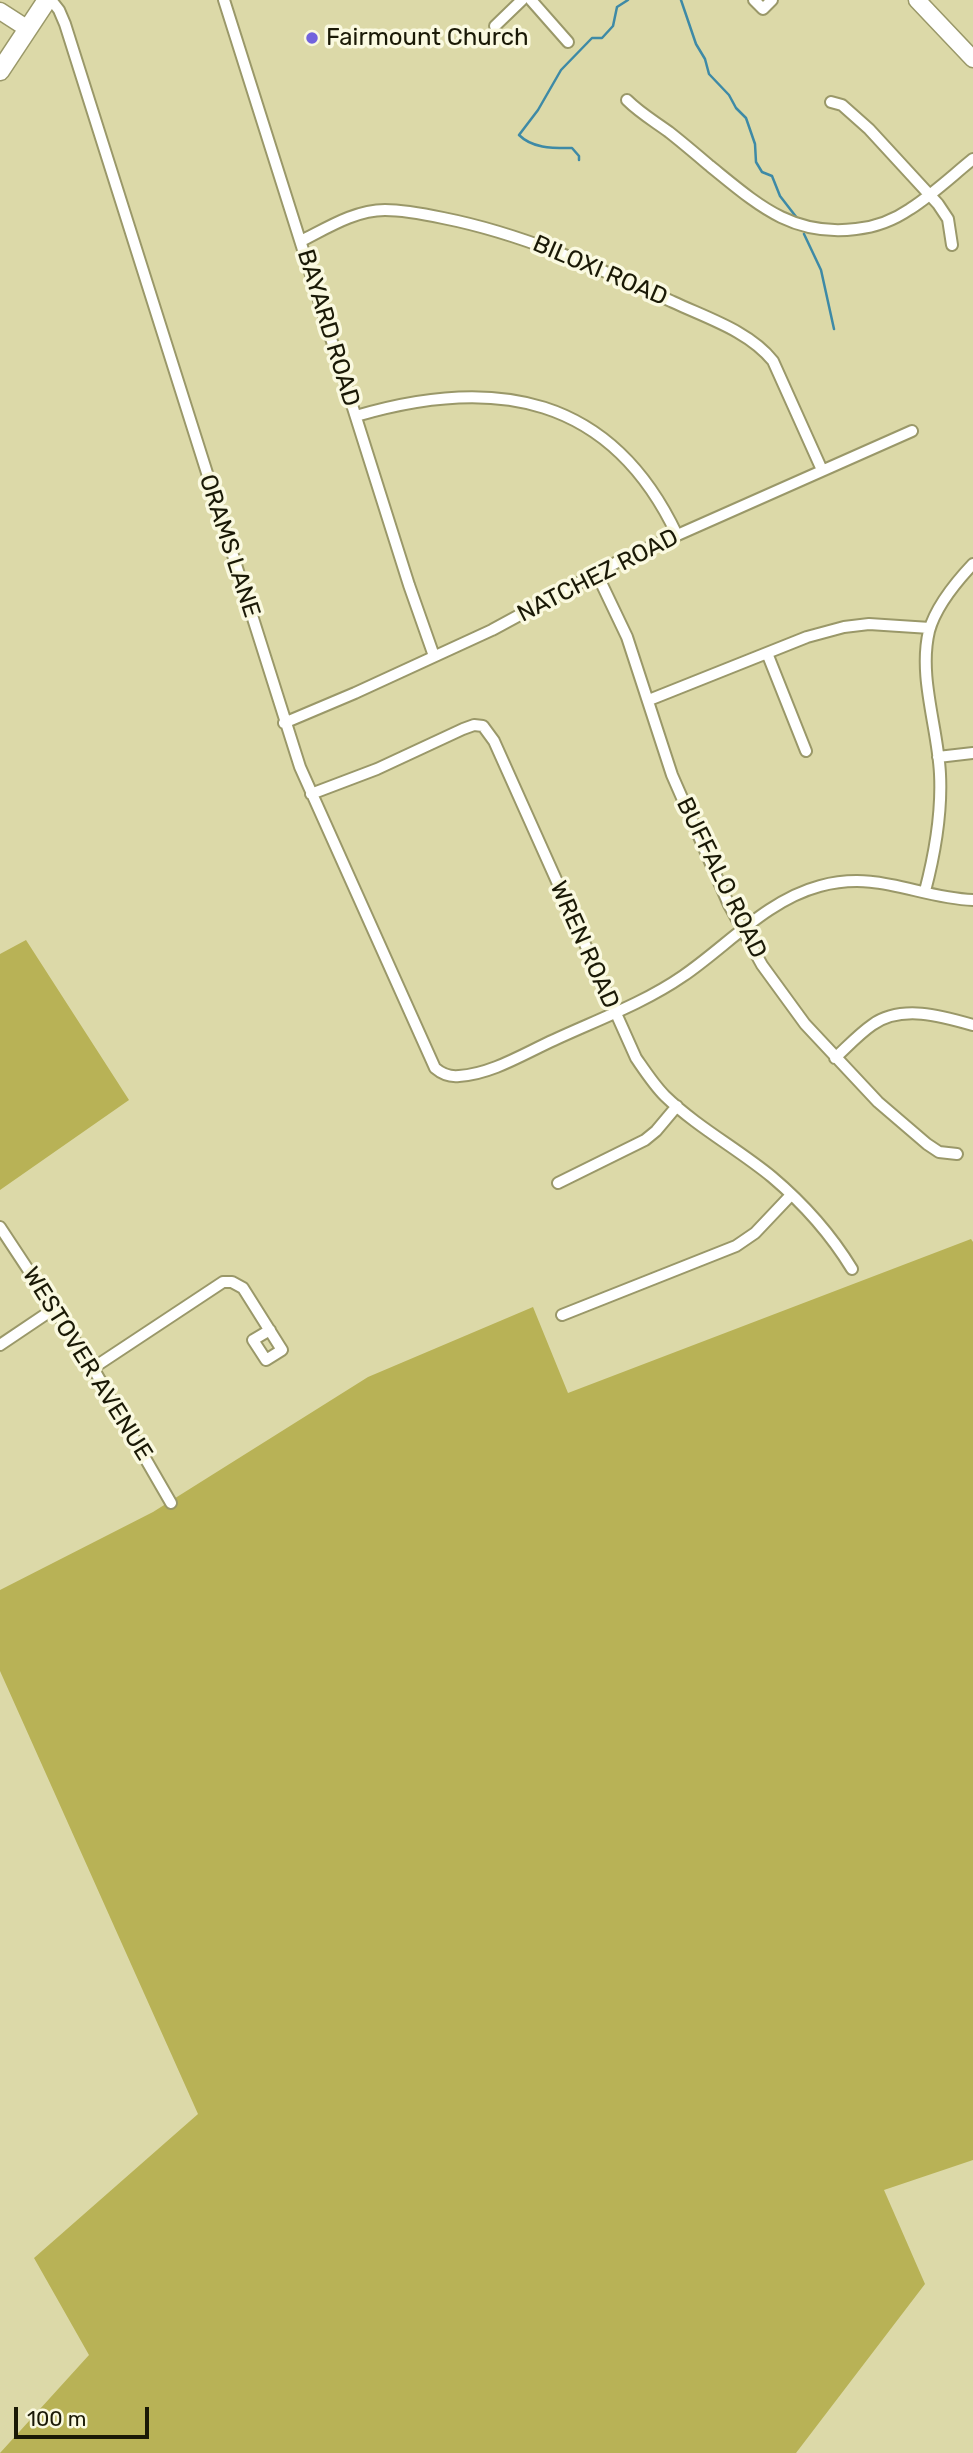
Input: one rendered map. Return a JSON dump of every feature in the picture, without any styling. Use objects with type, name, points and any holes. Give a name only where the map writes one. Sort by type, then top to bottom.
[{"type":"main road","points":[[0,71],[49,0]]},
{"type":"street","name":"ORAMS LANE","points":[[49,0],[59,10],[65,24],[284,723],[311,794],[428,1058],[435,1068],[446,1074],[461,1076],[499,1065],[614,1013]]},
{"type":"street","name":"BAYARD ROAD","points":[[224,0],[409,585],[434,656]]},
{"type":"street","points":[[495,26],[522,0]]},
{"type":"street","points":[[754,0],[763,9],[772,0]]},
{"type":"street","points":[[917,0],[973,60]]},
{"type":"street","points":[[538,3],[568,42]]},
{"type":"street","points":[[0,11],[28,29]]},
{"type":"street","points":[[627,100],[641,114],[668,131],[760,206],[795,225],[836,232],[871,227],[893,219],[911,209],[973,159]]},
{"type":"street","points":[[831,102],[842,105],[869,129],[929,194],[948,219],[952,245]]},
{"type":"street","name":"BILOXI ROAD","points":[[300,241],[362,213],[399,211],[464,222],[528,240],[625,280],[731,329],[765,350],[782,379],[822,470]]},
{"type":"street","points":[[356,415],[401,404],[464,397],[505,398],[554,411],[584,425],[632,463],[656,494],[677,535]]},
{"type":"street","name":"NATCHEZ ROAD","points":[[284,723],[522,615],[596,572],[912,431]]},
{"type":"street","points":[[925,891],[939,821],[938,757],[927,671],[930,628],[957,580],[973,564]]},
{"type":"street","name":"BUFFALO ROAD","points":[[596,572],[627,637],[672,775],[729,905],[762,965],[786,1000],[835,1058],[909,1131],[939,1152],[957,1154]]},
{"type":"street","points":[[649,700],[807,637],[844,627],[869,624],[930,628]]},
{"type":"street","points":[[767,653],[806,751]]},
{"type":"street","name":"WREN ROAD","points":[[311,794],[377,769],[463,729],[474,725],[483,726],[494,741],[636,1058],[650,1078],[677,1106],[770,1176],[820,1223],[852,1269]]},
{"type":"street","points":[[938,757],[973,753]]},
{"type":"street","points":[[614,1013],[662,990],[780,903],[820,886],[844,881],[872,881],[973,900]]},
{"type":"street","points":[[835,1058],[871,1025],[894,1015],[915,1014],[973,1025]]},
{"type":"street","points":[[558,1184],[645,1140],[677,1106]]},
{"type":"street","points":[[562,1314],[736,1245],[755,1233],[791,1195]]},
{"type":"street","name":"WESTOVER AVENUE","points":[[0,1227],[93,1368],[171,1503]]},
{"type":"street","points":[[93,1368],[223,1282],[232,1282],[243,1288],[270,1330]]},
{"type":"street","points":[[0,1345],[55,1308]]},
{"type":"shaded area","points":[[26,940],[129,1100],[0,1190],[0,954]]},
{"type":"shaded area","points":[[971,1239],[973,2160],[884,2190],[925,2284],[796,2453],[0,2453],[89,2355],[34,2258],[198,2114],[0,1671],[0,1590],[153,1512],[368,1377],[533,1307],[568,1393]]},
{"type":"waterway","points":[[579,160],[572,148],[537,145],[519,135],[538,110],[561,70],[592,38],[602,38],[613,26],[617,7],[628,0]]},
{"type":"waterway","points":[[681,0],[709,74],[746,118],[755,144],[756,162],[762,172],[772,176],[780,196],[797,218]]},
{"type":"waterway","points":[[804,234],[821,270],[834,329]]},
{"type":"place","name":"Fairmount Church","points":[[312,38]]}]
